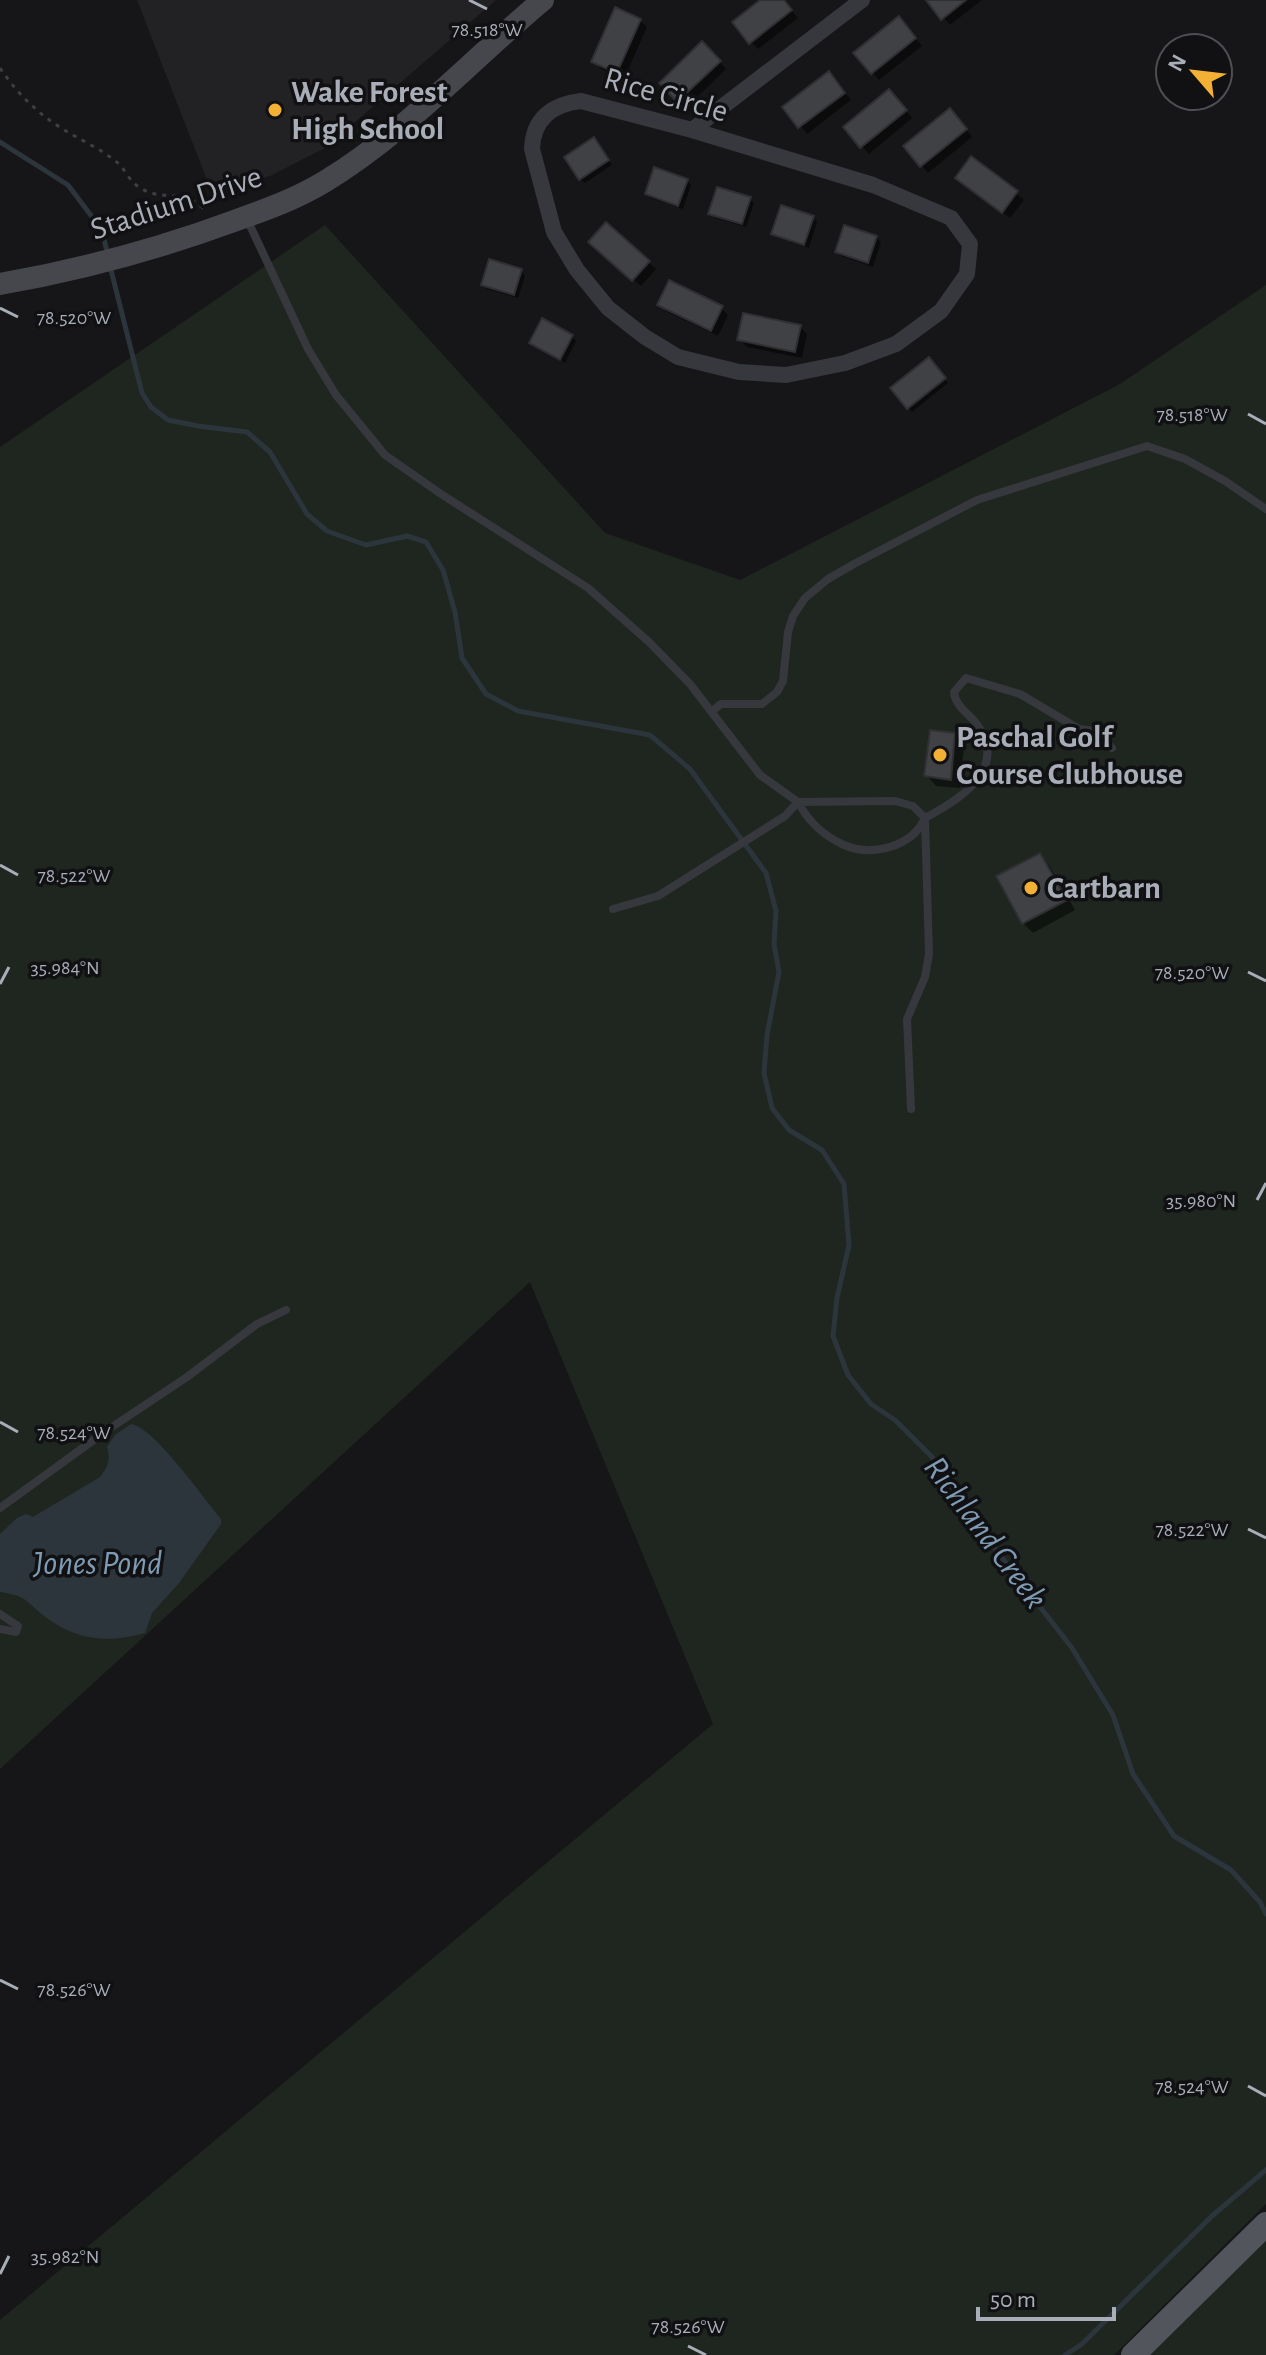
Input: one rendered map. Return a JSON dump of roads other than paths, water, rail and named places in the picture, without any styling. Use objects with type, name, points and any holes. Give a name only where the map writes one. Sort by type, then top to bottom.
[{"type":"main road","points":[[1133,2355],[1266,2224]]},
{"type":"street","name":"Stadium Drive","points":[[0,284],[161,246],[246,217],[324,182],[415,114],[543,0]]},
{"type":"street","points":[[692,130],[862,0]]},
{"type":"street","name":"Rice Circle","points":[[581,101],[692,130],[873,185],[951,218],[970,244],[967,274],[941,311],[896,344],[845,363],[786,375],[739,372],[678,357],[645,337],[608,308],[577,270],[554,232],[532,141],[538,124],[549,111],[564,103],[581,101]]},
{"type":"lane","points":[[246,217],[308,349],[336,395],[385,455],[588,588],[649,642],[690,684],[760,775],[798,802],[807,818],[846,846],[892,847],[908,841],[919,831],[925,818],[955,802],[977,780],[988,761],[987,742],[976,723],[955,699],[954,692],[966,678],[1020,694],[1079,729],[1094,731],[1112,748]]},
{"type":"lane","points":[[712,711],[721,704],[762,704],[777,692],[785,670],[788,632],[793,616],[817,587],[977,500],[1147,446],[1185,459],[1210,472],[1266,509]]},
{"type":"lane","points":[[613,909],[658,896],[785,816],[798,802],[895,801],[913,806],[925,818],[929,954],[925,977],[907,1019],[911,1109]]},
{"type":"lane","points":[[0,1508],[257,1324],[286,1310]]},
{"type":"lane","points":[[0,1614],[18,1626],[13,1633],[0,1629]]},
{"type":"water","name":"Jones Pond","points":[[131,1424],[141,1428],[165,1450],[221,1519],[221,1524],[179,1583],[152,1613],[145,1633],[107,1639],[83,1636],[48,1619],[23,1598],[0,1592],[0,1534],[17,1518],[26,1514],[33,1517],[100,1477],[108,1463],[107,1447],[115,1435]]},
{"type":"waterway","name":"Richland Creek","points":[[0,142],[68,185],[102,230],[108,256]]},
{"type":"waterway","name":"Richland Creek","points":[[110,266],[142,393],[151,407],[168,420],[247,432],[270,452],[307,514],[327,531],[366,545],[407,536],[426,542],[443,570],[455,612],[462,658],[486,694],[518,711],[650,735],[690,769],[766,873],[776,911],[774,944],[779,972],[767,1035],[764,1073],[772,1108],[789,1130],[822,1150],[844,1184],[849,1245],[837,1298],[833,1336],[848,1375],[871,1404],[895,1420],[932,1457],[979,1528],[1072,1648],[1113,1715],[1133,1774],[1174,1836],[1231,1870],[1260,1902],[1266,1914]]},
{"type":"waterway","points":[[1065,2355],[1082,2344],[1212,2216],[1266,2170]]},
{"type":"place","name":"Wake Forest High School","points":[[275,110]]},
{"type":"place","name":"Paschal Golf Course Clubhouse","points":[[940,755]]},
{"type":"place","name":"Cartbarn","points":[[1031,888]]}]
